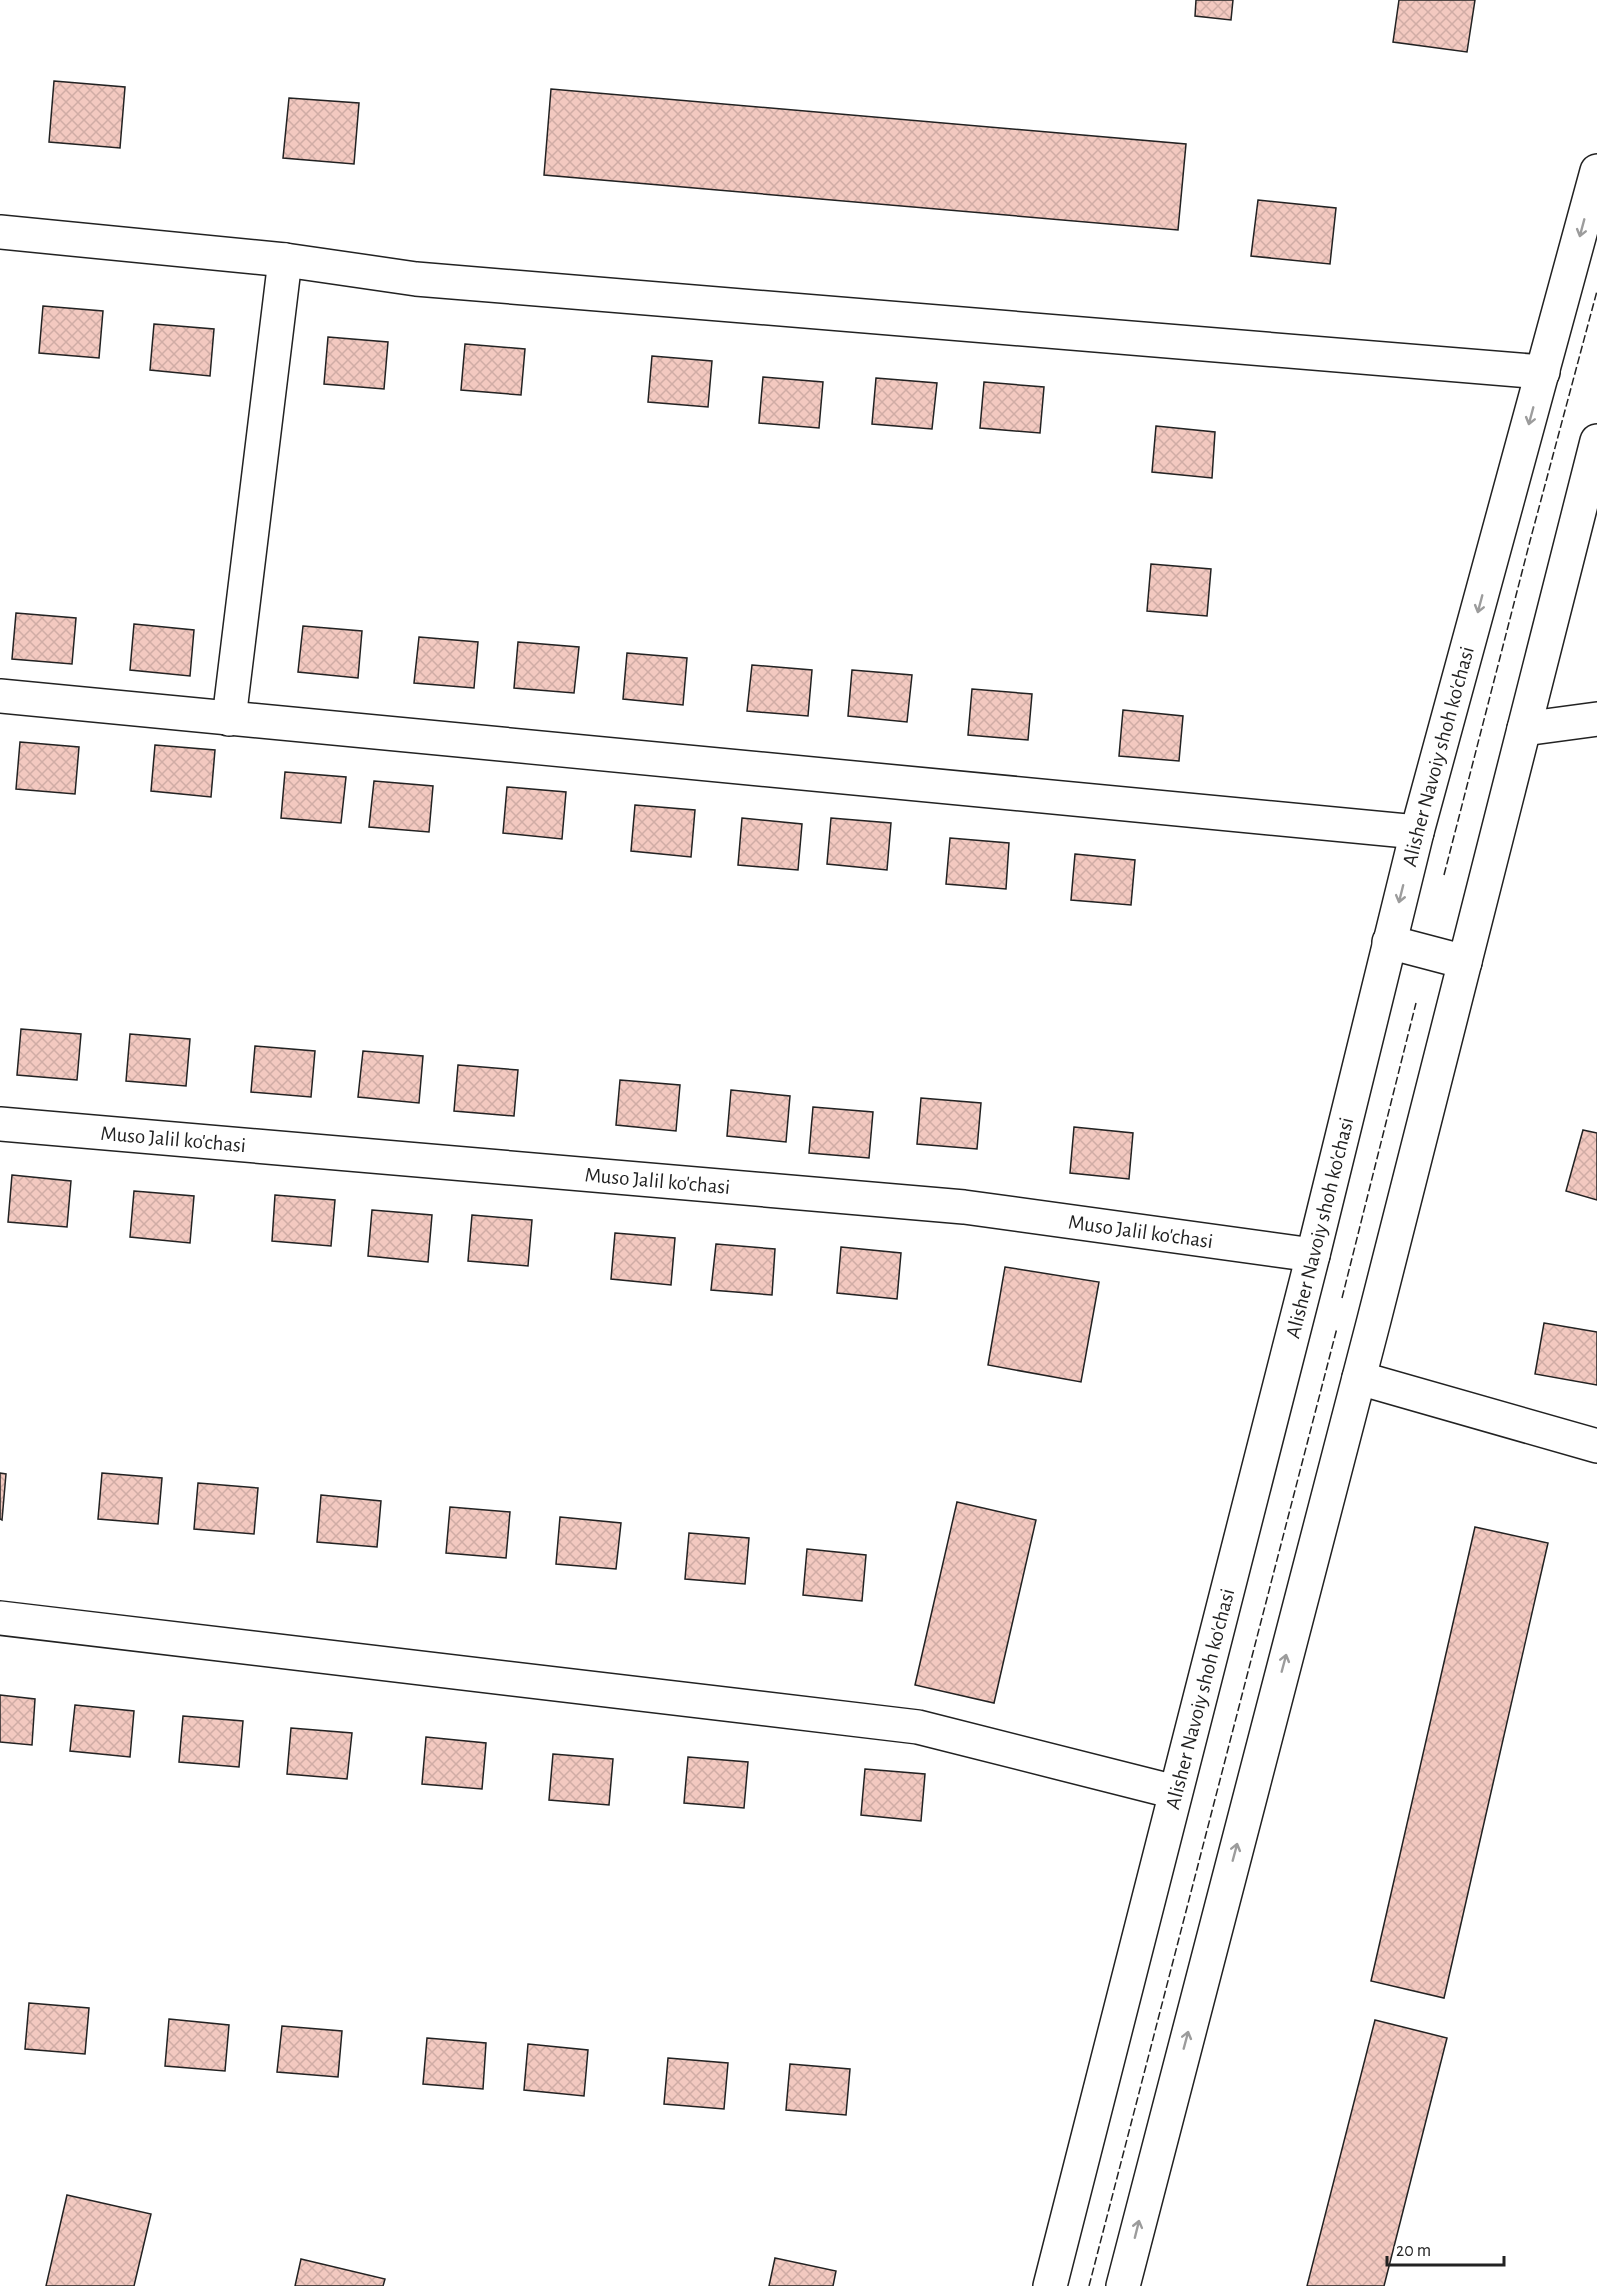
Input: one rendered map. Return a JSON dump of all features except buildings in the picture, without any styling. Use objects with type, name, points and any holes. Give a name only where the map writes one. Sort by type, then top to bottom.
[{"type":"street","name":"Alisher Navoiy shoh ko'chasi","points":[[1050,2286],[1417,832],[1597,171]]},
{"type":"street","points":[[0,232],[285,260],[416,279],[1543,372]]},
{"type":"street","points":[[229,719],[285,260]]},
{"type":"street","points":[[1123,2286],[1359,1378],[1597,441]]},
{"type":"street","points":[[0,696],[1417,832]]},
{"type":"street","points":[[1524,729],[1597,719]]},
{"type":"street","points":[[1389,942],[1465,962]]},
{"type":"street","name":"Muso Jalil ko'chasi","points":[[0,1124],[964,1207],[1312,1255]]},
{"type":"street","points":[[1359,1378],[1597,1446]]},
{"type":"street","points":[[0,1618],[918,1727],[1175,1792]]},
{"type":"fence","points":[[1444,875],[1597,291]]},
{"type":"fence","points":[[1342,1298],[1416,1003]]},
{"type":"fence","points":[[1089,2286],[1337,1328]]}]
